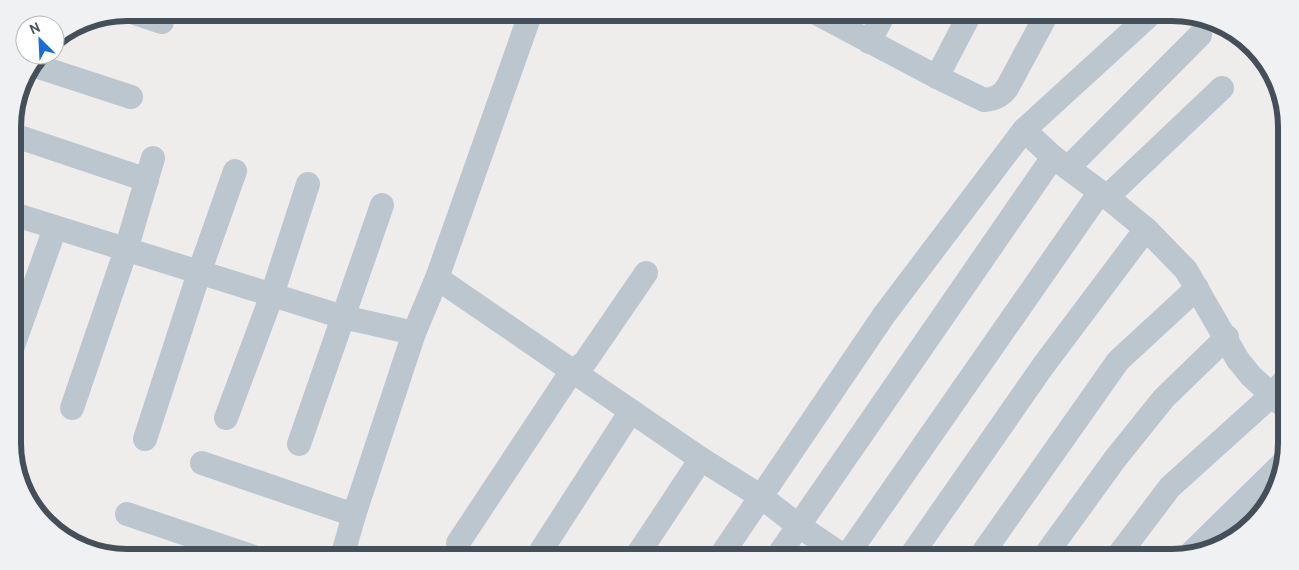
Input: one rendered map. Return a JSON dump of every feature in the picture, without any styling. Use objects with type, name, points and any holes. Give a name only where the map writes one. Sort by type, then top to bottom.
[{"type":"street","points":[[345,549],[414,333],[438,278],[528,21]]},
{"type":"street","points":[[830,21],[984,100],[993,100],[1002,95],[1043,21]]},
{"type":"street","points":[[869,42],[880,21]]},
{"type":"street","points":[[937,77],[966,21]]},
{"type":"street","points":[[725,549],[884,315],[1024,130],[1143,21]]},
{"type":"street","points":[[783,549],[1060,163],[1200,34]]},
{"type":"street","points":[[40,67],[131,97]]},
{"type":"street","points":[[852,549],[1103,194],[1222,88]]},
{"type":"street","points":[[1024,130],[1060,163],[1103,194],[1146,229],[1186,270],[1238,360],[1251,376],[1278,392]]},
{"type":"street","points":[[21,137],[150,169],[126,250],[72,408]]},
{"type":"street","points":[[145,439],[235,171]]},
{"type":"street","points":[[226,418],[272,295],[308,184]]},
{"type":"street","points":[[299,444],[382,205]]},
{"type":"street","points":[[21,217],[343,317],[414,333]]},
{"type":"street","points":[[21,324],[55,228]]},
{"type":"street","points":[[916,549],[1044,366],[1146,229]]},
{"type":"street","points":[[458,543],[572,370],[584,362],[646,273]]},
{"type":"street","points":[[438,278],[701,459],[760,496],[799,526],[834,549]]},
{"type":"street","points":[[986,549],[1118,361],[1197,288]]},
{"type":"street","points":[[1050,549],[1115,459],[1164,398],[1227,338]]},
{"type":"street","points":[[1124,549],[1170,487],[1278,397]]},
{"type":"street","points":[[542,549],[631,411]]},
{"type":"street","points":[[641,549],[701,459]]},
{"type":"street","points":[[202,463],[354,515]]},
{"type":"street","points":[[1199,545],[1273,472]]},
{"type":"street","points":[[127,514],[228,549]]}]
